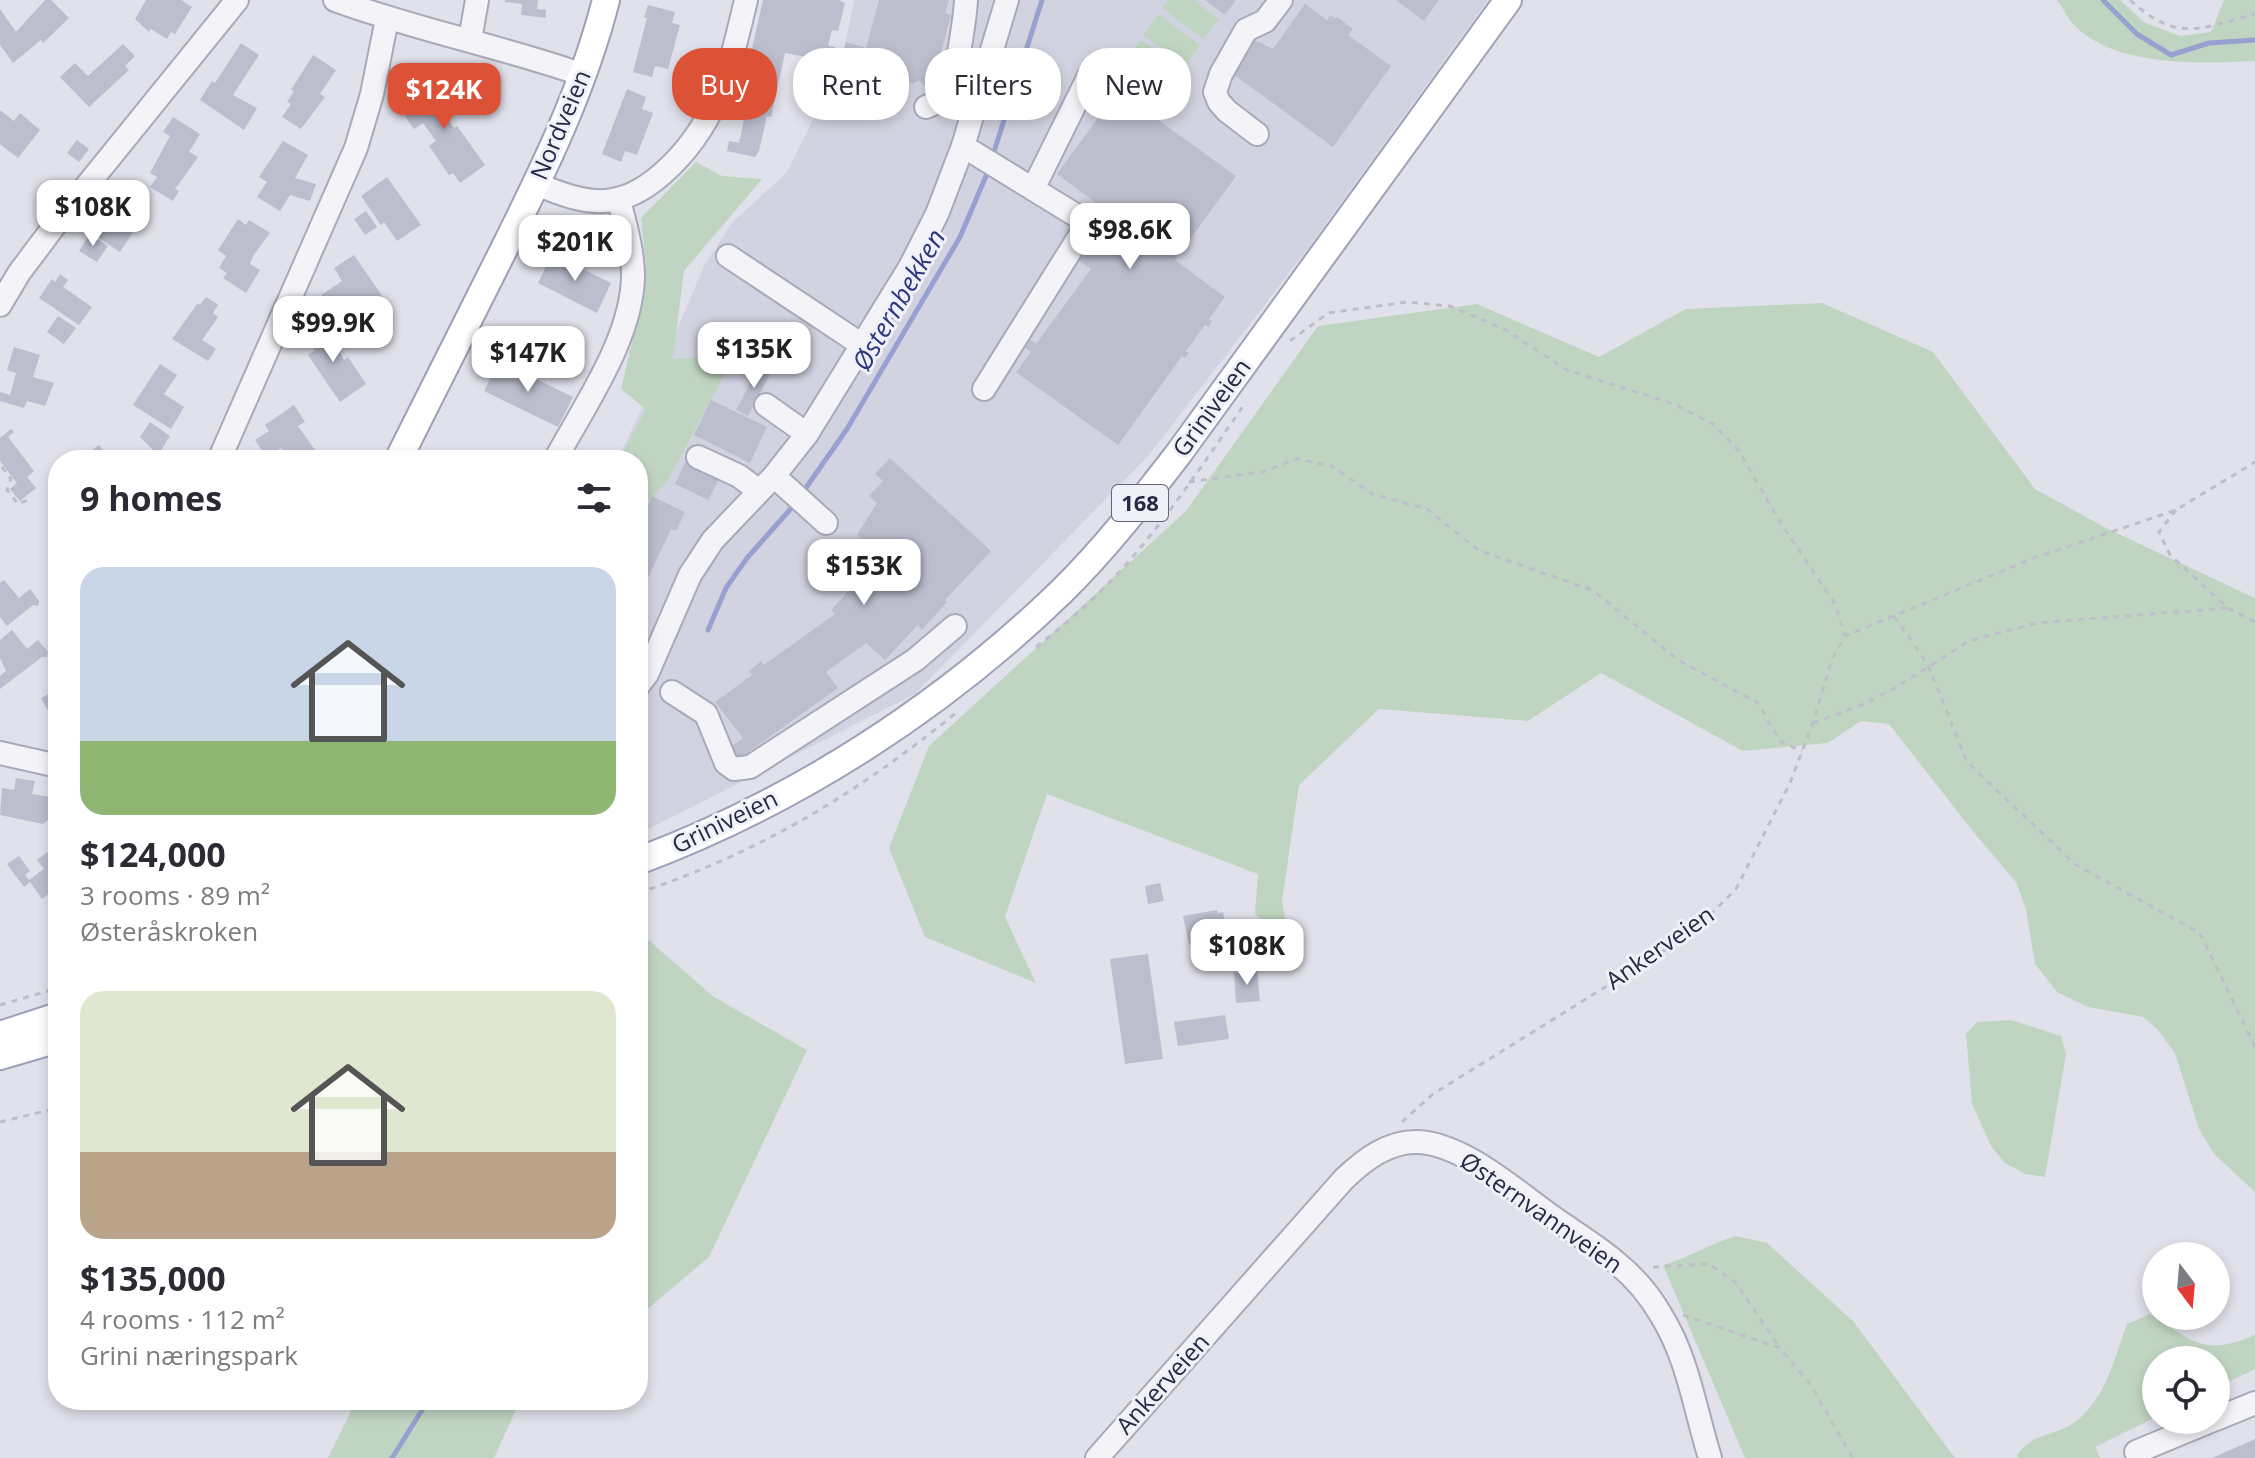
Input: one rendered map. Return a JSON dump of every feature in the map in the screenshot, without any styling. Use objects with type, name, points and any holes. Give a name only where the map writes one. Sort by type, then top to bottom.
[{"type":"main road","name":"Nordveien","points":[[403,450],[537,184],[583,75],[606,0]]},
{"type":"main road","name":"Griniveien","points":[[648,857],[714,830],[871,744],[979,665],[1063,590],[1124,524],[1179,453],[1508,0]]},
{"type":"main road","points":[[0,1035],[48,1019]]},
{"type":"main road","points":[[0,1056],[48,1042]]},
{"type":"street","points":[[0,305],[19,273],[55,225],[237,0]]},
{"type":"street","points":[[335,0],[387,19],[470,40],[583,75]]},
{"type":"street","points":[[470,40],[477,0]]},
{"type":"street","points":[[537,184],[578,198],[619,200],[643,190],[680,158],[711,115],[731,63],[746,0]]},
{"type":"street","points":[[961,48],[966,0]]},
{"type":"street","points":[[987,48],[1007,0]]},
{"type":"street","points":[[1257,134],[1227,111],[1215,92],[1221,74],[1246,30],[1265,21],[1281,0]]},
{"type":"street","points":[[223,450],[356,148],[372,94],[387,19]]},
{"type":"street","points":[[1033,189],[1077,100]]},
{"type":"street","points":[[968,120],[981,156],[1082,219],[1084,229],[984,389]]},
{"type":"street","points":[[648,672],[690,575],[713,540],[807,434],[910,267],[937,214],[981,156]]},
{"type":"street","points":[[560,450],[615,346],[629,306],[633,275],[630,239],[619,200]]},
{"type":"street","points":[[728,256],[862,345]]},
{"type":"street","points":[[766,405],[807,434]]},
{"type":"street","points":[[698,457],[739,476],[766,483],[811,508]]},
{"type":"street","points":[[672,692],[706,714],[726,763],[734,769],[750,767],[915,660],[955,626]]},
{"type":"street","points":[[0,753],[48,764]]},
{"type":"street","name":"Østernvannveien","points":[[1395,1145],[1416,1142],[1455,1152],[1617,1263],[1654,1303],[1669,1328],[1684,1364],[1710,1458]]},
{"type":"street","name":"Ankerveien","points":[[1097,1458],[1344,1179],[1371,1156],[1395,1145]]},
{"type":"street","points":[[2230,1414],[2255,1403]]},
{"type":"street","points":[[2136,1452],[2180,1434]]},
{"type":"path","points":[[2130,0],[2146,15],[2173,28],[2199,29],[2255,14]]},
{"type":"path","points":[[1328,313],[1407,302],[1450,306],[1506,330],[1567,370],[1674,404],[1713,424],[1739,451],[1782,525],[1835,604],[1845,636],[2034,558],[2176,510],[2255,462]]},
{"type":"path","points":[[1189,482],[1262,472],[1296,459],[1332,466],[1372,494],[1427,509],[1478,550],[1594,591],[1678,660],[1758,703],[1781,742],[1802,752]]},
{"type":"path","points":[[2,467],[11,479],[7,490],[18,504],[28,500]]},
{"type":"path","points":[[2176,510],[2159,532],[2170,555],[2228,608],[2255,622]]},
{"type":"path","points":[[1813,723],[1864,704],[1895,688],[1969,641],[2036,623],[2228,608]]},
{"type":"path","points":[[1894,616],[1928,665],[1967,762],[2076,865],[2200,933],[2255,1047]]},
{"type":"path","name":"Ankerveien","points":[[1395,1145],[1404,1119],[1433,1094],[1699,926],[1736,889],[1790,783],[1813,723],[1832,659],[1845,636]]},
{"type":"path","points":[[0,1005],[48,991]]},
{"type":"path","points":[[0,1122],[48,1110]]},
{"type":"path","points":[[1617,1263],[1661,1268],[1709,1264],[1736,1283],[1780,1348],[1810,1384],[1853,1458]]},
{"type":"path","points":[[1654,1303],[1711,1327],[1780,1348]]},
{"type":"shaded area","points":[[854,0],[1488,0],[1306,251],[1149,455],[915,694],[648,829],[648,450],[622,450],[705,264],[732,223],[787,172],[813,120],[909,120],[909,48],[845,48]]},
{"type":"green space","points":[[1168,0],[1194,0],[1219,19],[1203,39],[1162,8]]},
{"type":"green space","points":[[2057,0],[2120,0],[2145,23],[2180,36],[2211,32],[2224,0],[2255,0],[2255,61],[2210,63],[2160,60],[2113,49],[2075,26]]},
{"type":"green space","points":[[1159,14],[1200,45],[1191,58],[1191,48],[1161,48],[1143,35]]},
{"type":"green space","points":[[1141,40],[1152,48],[1135,48]]},
{"type":"green space","points":[[696,162],[722,176],[762,179],[684,271],[673,359],[735,355],[667,482],[648,500],[648,450],[624,450],[646,409],[621,389],[637,322],[646,265],[641,218]]},
{"type":"green space","points":[[1822,303],[1933,352],[2035,489],[2108,529],[2255,598],[2255,1192],[2214,1154],[2199,1129],[2175,1053],[2157,1029],[2143,1017],[2088,1007],[2057,992],[2035,964],[2026,909],[2016,882],[1889,724],[1861,721],[1828,743],[1743,751],[1601,673],[1528,721],[1379,709],[1299,785],[1282,901],[1290,944],[1255,914],[1258,874],[1047,794],[1005,917],[1036,983],[925,937],[889,848],[929,746],[1186,511],[1318,326],[1477,304],[1599,357],[1686,309]]},
{"type":"green space","points":[[648,940],[714,997],[807,1050],[709,1257],[648,1309]]},
{"type":"green space","points":[[2011,1020],[2061,1036],[2066,1054],[2045,1177],[2025,1174],[2005,1163],[1991,1146],[1972,1104],[1966,1034],[1977,1022]]},
{"type":"green space","points":[[1736,1236],[1767,1243],[1853,1321],[1955,1458],[1745,1458],[1663,1265]]},
{"type":"green space","points":[[2142,1317],[2142,1330],[2175,1330],[2199,1343],[2210,1345],[2238,1342],[2255,1335],[2255,1369],[2230,1381],[2230,1346],[2142,1346],[2142,1424],[2095,1447],[2100,1458],[2018,1458],[2017,1455],[2030,1442],[2075,1422],[2094,1402],[2108,1377],[2127,1324]]},
{"type":"green space","points":[[350,1410],[516,1410],[494,1458],[328,1458]]},
{"type":"building","points":[[45,0],[51,0],[69,18],[43,43],[41,40],[13,63],[0,45],[0,9],[16,32]]},
{"type":"building","points":[[146,0],[181,0],[192,7],[175,34],[171,32],[167,39],[151,29],[149,32],[135,19]]},
{"type":"building","points":[[505,0],[538,0],[537,9],[546,10],[546,18],[521,15],[522,4]]},
{"type":"building","points":[[763,0],[839,0],[845,3],[838,31],[832,30],[828,46],[835,48],[793,48],[793,55],[785,53],[777,90],[777,48],[752,48]]},
{"type":"building","points":[[879,0],[949,0],[945,13],[951,15],[942,48],[925,48],[923,85],[919,80],[912,84],[909,80],[909,48],[866,48]]},
{"type":"building","points":[[1205,0],[1236,0],[1225,15]]},
{"type":"building","points":[[1396,0],[1439,0],[1424,21]]},
{"type":"building","points":[[1305,4],[1327,20],[1330,15],[1337,17],[1353,29],[1348,35],[1391,66],[1333,147],[1233,74],[1250,38],[1273,49]]},
{"type":"building","points":[[648,5],[675,12],[672,23],[680,25],[668,69],[655,66],[652,77],[633,72],[647,18],[644,17]]},
{"type":"building","points":[[846,42],[866,48],[844,48]]},
{"type":"building","points":[[241,43],[259,55],[233,95],[257,108],[244,130],[200,100]]},
{"type":"building","points":[[123,44],[135,56],[125,66],[129,70],[89,107],[60,77],[75,63],[88,76]]},
{"type":"building","points":[[313,55],[336,70],[320,94],[325,97],[301,129],[282,117],[291,104],[287,102],[294,91],[291,90]]},
{"type":"building","points":[[442,80],[456,100],[453,101],[457,107],[445,116],[454,128],[457,126],[485,165],[460,183],[453,173],[449,175],[429,146],[436,141],[423,123],[414,129],[400,109]]},
{"type":"building","points":[[627,89],[646,97],[642,109],[653,113],[637,155],[625,151],[621,162],[602,154]]},
{"type":"building","points":[[0,110],[14,121],[20,113],[40,130],[18,158],[0,144]]},
{"type":"building","points":[[173,117],[200,134],[189,152],[198,157],[175,189],[179,191],[173,201],[150,187],[157,177],[150,173],[170,136],[163,132]]},
{"type":"building","points":[[744,120],[766,120],[755,157],[727,151],[729,141],[739,143]]},
{"type":"building","points":[[1097,120],[1158,120],[1236,176],[1175,260],[1225,297],[1209,319],[1212,321],[1208,327],[1205,325],[1186,351],[1189,353],[1185,358],[1182,356],[1118,445],[1016,372],[1031,352],[1023,346],[1028,338],[1036,344],[1091,269],[1078,260],[1111,214],[1057,174]]},
{"type":"building","points":[[77,140],[89,149],[79,162],[67,153]]},
{"type":"building","points":[[283,141],[308,155],[295,178],[316,184],[310,201],[290,195],[280,211],[257,197],[267,182],[259,177]]},
{"type":"building","points":[[387,177],[421,225],[397,241],[384,222],[381,225],[361,196]]},
{"type":"building","points":[[115,203],[141,220],[120,252],[94,235]]},
{"type":"building","points":[[366,211],[377,227],[365,235],[354,219]]},
{"type":"building","points":[[238,219],[246,225],[249,220],[270,233],[253,256],[250,264],[260,270],[246,293],[223,278],[227,273],[219,268],[226,256],[218,250]]},
{"type":"building","points":[[90,234],[108,246],[97,262],[79,251]]},
{"type":"building","points":[[552,254],[611,283],[597,313],[538,283]]},
{"type":"building","points":[[354,255],[387,303],[383,306],[385,309],[372,317],[362,310],[358,312],[348,297],[341,303],[344,307],[336,313],[321,295],[342,281],[334,268]]},
{"type":"building","points":[[60,274],[68,280],[63,287],[92,307],[79,325],[39,298],[52,279],[55,282]]},
{"type":"building","points":[[206,297],[218,305],[213,313],[218,317],[202,340],[216,349],[208,361],[172,339],[198,303],[200,305]]},
{"type":"building","points":[[58,316],[76,328],[64,344],[47,332]]},
{"type":"building","points":[[321,321],[344,360],[348,357],[366,384],[340,402],[308,355],[315,350],[306,337],[310,334],[307,330]]},
{"type":"building","points":[[778,330],[797,339],[788,359],[769,351]]},
{"type":"building","points":[[14,347],[40,355],[33,377],[54,383],[45,406],[27,401],[24,408],[0,401],[0,392],[10,395],[16,373],[7,370]]},
{"type":"building","points":[[499,361],[573,397],[558,427],[484,391]]},
{"type":"building","points":[[160,364],[177,375],[164,394],[184,407],[171,429],[133,405]]},
{"type":"building","points":[[760,365],[772,371],[748,416],[736,410]]},
{"type":"building","points":[[711,400],[767,427],[750,463],[694,435]]},
{"type":"building","points":[[294,405],[305,422],[298,426],[315,450],[262,450],[255,440],[269,431],[265,425]]},
{"type":"building","points":[[150,422],[170,436],[161,450],[153,450],[140,437]]},
{"type":"building","points":[[11,429],[14,432],[8,437],[34,471],[27,477],[36,488],[20,501],[10,489],[17,483],[0,461],[0,438]]},
{"type":"building","points":[[890,458],[991,551],[945,600],[947,602],[922,630],[918,625],[885,660],[866,643],[826,672],[838,688],[737,760],[729,748],[743,738],[715,702],[752,675],[749,671],[761,661],[764,665],[835,614],[831,610],[869,569],[862,562],[869,554],[877,560],[880,557],[857,535],[877,503],[869,496],[883,481],[875,474]]},
{"type":"building","points":[[686,461],[720,477],[708,500],[675,484]]},
{"type":"building","points":[[652,496],[685,512],[676,531],[671,529],[648,578],[648,504]]},
{"type":"building","points":[[4,580],[19,598],[30,589],[39,601],[38,606],[33,605],[7,626],[0,617],[0,583]]},
{"type":"building","points":[[12,630],[27,649],[38,640],[48,652],[47,657],[42,657],[0,689],[0,676],[6,671],[0,658],[0,640]]},
{"type":"building","points":[[48,694],[48,711],[41,698]]},
{"type":"building","points":[[16,778],[35,781],[32,794],[48,797],[48,820],[43,824],[0,815],[2,788],[14,790]]},
{"type":"building","points":[[48,852],[48,894],[42,899],[30,882],[24,887],[7,864],[19,856],[30,871],[25,875],[29,880],[44,869],[37,860]]},
{"type":"building","points":[[1160,883],[1164,901],[1148,904],[1145,886]]},
{"type":"building","points":[[1217,910],[1218,913],[1223,912],[1225,923],[1219,924],[1222,938],[1205,941],[1205,945],[1189,945],[1183,916]]},
{"type":"building","points":[[1148,954],[1163,1059],[1125,1064],[1110,959]]},
{"type":"building","points":[[1257,971],[1260,1001],[1236,1003],[1234,973]]},
{"type":"building","points":[[1225,1015],[1229,1039],[1178,1046],[1174,1022]]},
{"type":"building","points":[[2255,1439],[2255,1458],[2212,1458]]},
{"type":"waterway","name":"Østernbekken","points":[[993,155],[1042,0]]},
{"type":"waterway","name":"Østernbekken","points":[[2103,0],[2137,34],[2171,55],[2209,43],[2255,40]]},
{"type":"waterway","name":"Østernbekken","points":[[803,492],[847,429],[960,237],[989,169]]},
{"type":"waterway","name":"Østernbekken","points":[[708,630],[726,588],[747,558],[795,504]]},
{"type":"waterway","name":"Østernbekken","points":[[392,1458],[422,1410]]}]
